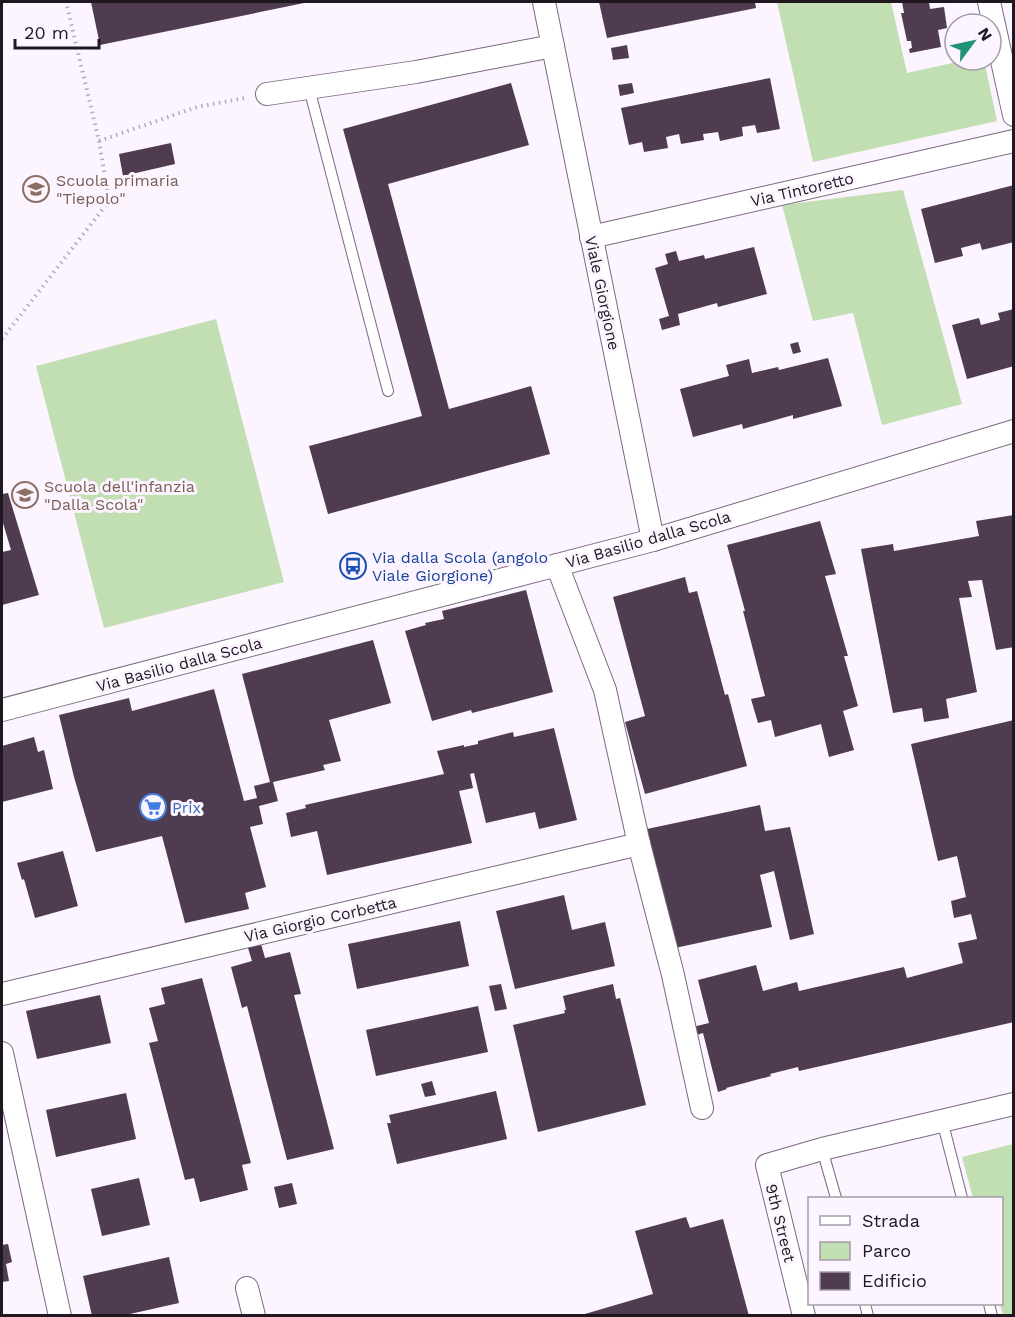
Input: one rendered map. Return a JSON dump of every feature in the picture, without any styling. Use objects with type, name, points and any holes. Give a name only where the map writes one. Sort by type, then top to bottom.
[{"type":"street","name":"Viale Giorgione","points":[[544,2],[653,540]]},
{"type":"street","points":[[989,2],[1014,115]]},
{"type":"street","points":[[267,94],[416,72],[553,46]]},
{"type":"street","name":"Via Tintoretto","points":[[591,237],[1014,141]]},
{"type":"street","name":"Via Basilio dalla Scola","points":[[2,710],[653,540],[1014,431]]},
{"type":"street","points":[[557,565],[605,690],[639,844],[673,975],[702,1108]]},
{"type":"street","name":"Via Giorgio Corbetta","points":[[2,994],[639,844]]},
{"type":"street","points":[[2,1053],[60,1316]]},
{"type":"street","points":[[822,1149],[1014,1104]]},
{"type":"street","name":"9th Street","points":[[804,1316],[767,1166],[822,1149]]},
{"type":"street","points":[[248,1288],[254,1316]]},
{"type":"lane","points":[[309,88],[388,391]]},
{"type":"lane","points":[[942,1120],[962,1197]]},
{"type":"lane","points":[[822,1149],[836,1197]]},
{"type":"path","points":[[2,339],[109,201],[99,141],[66,2]]},
{"type":"path","points":[[99,141],[197,107],[267,94]]},
{"type":"green space","points":[[777,2],[891,2],[907,73],[943,65],[943,72],[987,72],[997,121],[813,162]]},
{"type":"green space","points":[[903,190],[962,404],[882,425],[853,313],[813,321],[782,205]]},
{"type":"green space","points":[[216,319],[284,582],[104,628],[36,366]]},
{"type":"green space","points":[[1013,1144],[1013,1315],[1003,1315],[1000,1305],[1003,1305],[1003,1197],[973,1197],[962,1157]]},
{"type":"building","points":[[91,2],[304,2],[304,3],[100,45]]},
{"type":"building","points":[[599,2],[755,2],[756,8],[607,38]]},
{"type":"building","points":[[902,2],[929,2],[930,9],[944,7],[943,29],[938,30],[941,47],[910,53],[911,41],[907,41],[901,13],[904,13]]},
{"type":"building","points":[[627,45],[629,58],[613,60],[611,48]]},
{"type":"building","points":[[770,78],[780,129],[757,133],[755,125],[742,127],[743,136],[720,141],[718,132],[703,134],[704,140],[681,144],[679,134],[666,137],[668,148],[644,152],[642,142],[629,145],[621,108]]},
{"type":"building","points":[[511,83],[529,145],[388,184],[449,409],[531,386],[550,454],[328,514],[309,446],[422,416],[343,129]]},
{"type":"building","points":[[632,83],[634,93],[620,96],[618,85]]},
{"type":"building","points":[[171,143],[175,164],[123,176],[119,154]]},
{"type":"building","points":[[1014,185],[1014,242],[982,250],[980,243],[961,248],[963,256],[935,263],[921,209]]},
{"type":"building","points":[[754,247],[767,294],[718,307],[717,303],[678,314],[680,325],[662,330],[659,319],[669,316],[655,268],[668,264],[665,254],[676,251],[679,261],[704,255],[705,259]]},
{"type":"building","points":[[1014,309],[1014,366],[967,379],[952,325],[979,318],[981,325],[1000,320],[998,313]]},
{"type":"building","points":[[798,342],[801,352],[793,354],[790,344]]},
{"type":"building","points":[[828,358],[842,406],[793,419],[793,415],[743,429],[742,424],[693,437],[680,389],[729,376],[726,365],[749,359],[752,373],[778,367],[779,370]]},
{"type":"building","points":[[8,493],[39,595],[2,605],[2,552],[11,550],[2,523],[2,494]]},
{"type":"building","points":[[1014,515],[1014,647],[996,650],[982,580],[968,581],[972,597],[959,598],[977,692],[946,699],[949,718],[924,722],[922,708],[893,713],[861,549],[893,544],[894,551],[979,536],[976,521]]},
{"type":"building","points":[[820,521],[836,574],[825,576],[848,656],[844,656],[858,706],[843,711],[854,750],[829,757],[821,724],[775,737],[771,720],[758,723],[751,699],[765,696],[727,545]]},
{"type":"building","points":[[685,577],[689,593],[697,591],[747,766],[645,794],[625,722],[645,716],[613,597]]},
{"type":"building","points":[[526,590],[553,692],[432,721],[405,631],[444,619],[442,611]]},
{"type":"building","points":[[373,640],[391,703],[329,720],[341,761],[323,765],[325,770],[273,782],[278,801],[259,806],[263,824],[250,827],[266,887],[245,893],[249,909],[185,923],[162,836],[96,852],[59,715],[129,698],[132,711],[214,689],[244,801],[257,798],[254,786],[270,782],[242,674]]},
{"type":"building","points":[[1014,720],[1014,1022],[799,1071],[798,1067],[718,1092],[703,1033],[683,1039],[681,1030],[709,1023],[698,980],[756,965],[763,991],[797,982],[799,991],[904,967],[907,978],[963,963],[958,943],[977,939],[971,914],[954,918],[951,901],[966,897],[957,856],[938,861],[911,744]]},
{"type":"building","points":[[554,728],[577,820],[539,829],[535,812],[486,823],[474,773],[470,774],[473,788],[459,791],[472,843],[327,875],[317,831],[291,837],[286,813],[306,808],[305,805],[444,774],[437,751],[478,744],[478,741],[513,732],[514,737]]},
{"type":"building","points":[[34,737],[38,752],[44,750],[53,789],[2,802],[2,746]]},
{"type":"building","points":[[760,805],[765,831],[790,827],[814,934],[790,940],[774,871],[760,875],[772,927],[675,948],[647,829]]},
{"type":"building","points":[[63,851],[78,906],[35,918],[17,863]]},
{"type":"building","points":[[564,895],[572,930],[605,922],[615,966],[515,989],[496,911]]},
{"type":"building","points":[[460,921],[469,966],[357,989],[348,944]]},
{"type":"building","points":[[261,944],[265,958],[290,952],[301,994],[294,995],[334,1149],[287,1160],[247,1006],[242,1008],[231,967],[252,961],[248,948]]},
{"type":"building","points":[[202,978],[251,1163],[242,1165],[248,1190],[200,1202],[194,1178],[185,1180],[149,1043],[158,1041],[149,1008],[165,1004],[161,988]]},
{"type":"building","points":[[501,984],[507,1009],[495,1011],[489,986]]},
{"type":"building","points":[[613,984],[616,999],[620,998],[646,1105],[538,1132],[513,1025],[565,1013],[563,996]]},
{"type":"building","points":[[100,995],[111,1043],[37,1059],[26,1011]]},
{"type":"building","points":[[478,1006],[488,1052],[376,1076],[366,1030]]},
{"type":"building","points":[[432,1081],[436,1095],[425,1097],[421,1084]]},
{"type":"building","points":[[496,1091],[507,1139],[397,1164],[387,1123],[391,1123],[389,1115]]},
{"type":"building","points":[[126,1093],[136,1139],[56,1157],[46,1110]]},
{"type":"building","points":[[139,1178],[150,1225],[102,1236],[91,1189]]},
{"type":"building","points":[[292,1183],[297,1204],[279,1208],[274,1187]]},
{"type":"building","points":[[686,1217],[690,1228],[723,1219],[749,1316],[578,1316],[653,1294],[635,1231]]},
{"type":"building","points":[[8,1244],[12,1262],[6,1264],[9,1281],[2,1282],[2,1245]]},
{"type":"building","points":[[169,1257],[179,1303],[121,1316],[92,1316],[83,1276]]},
{"type":"place","name":"Scuola primaria \"Tiepolo\"","points":[[36,189]]},
{"type":"place","name":"Scuola dell'infanzia \"Dalla Scola\"","points":[[25,495]]},
{"type":"place","name":"Via dalla Scola (angolo Viale Giorgione)","points":[[353,566]]},
{"type":"place","name":"Prix","points":[[153,807]]}]
